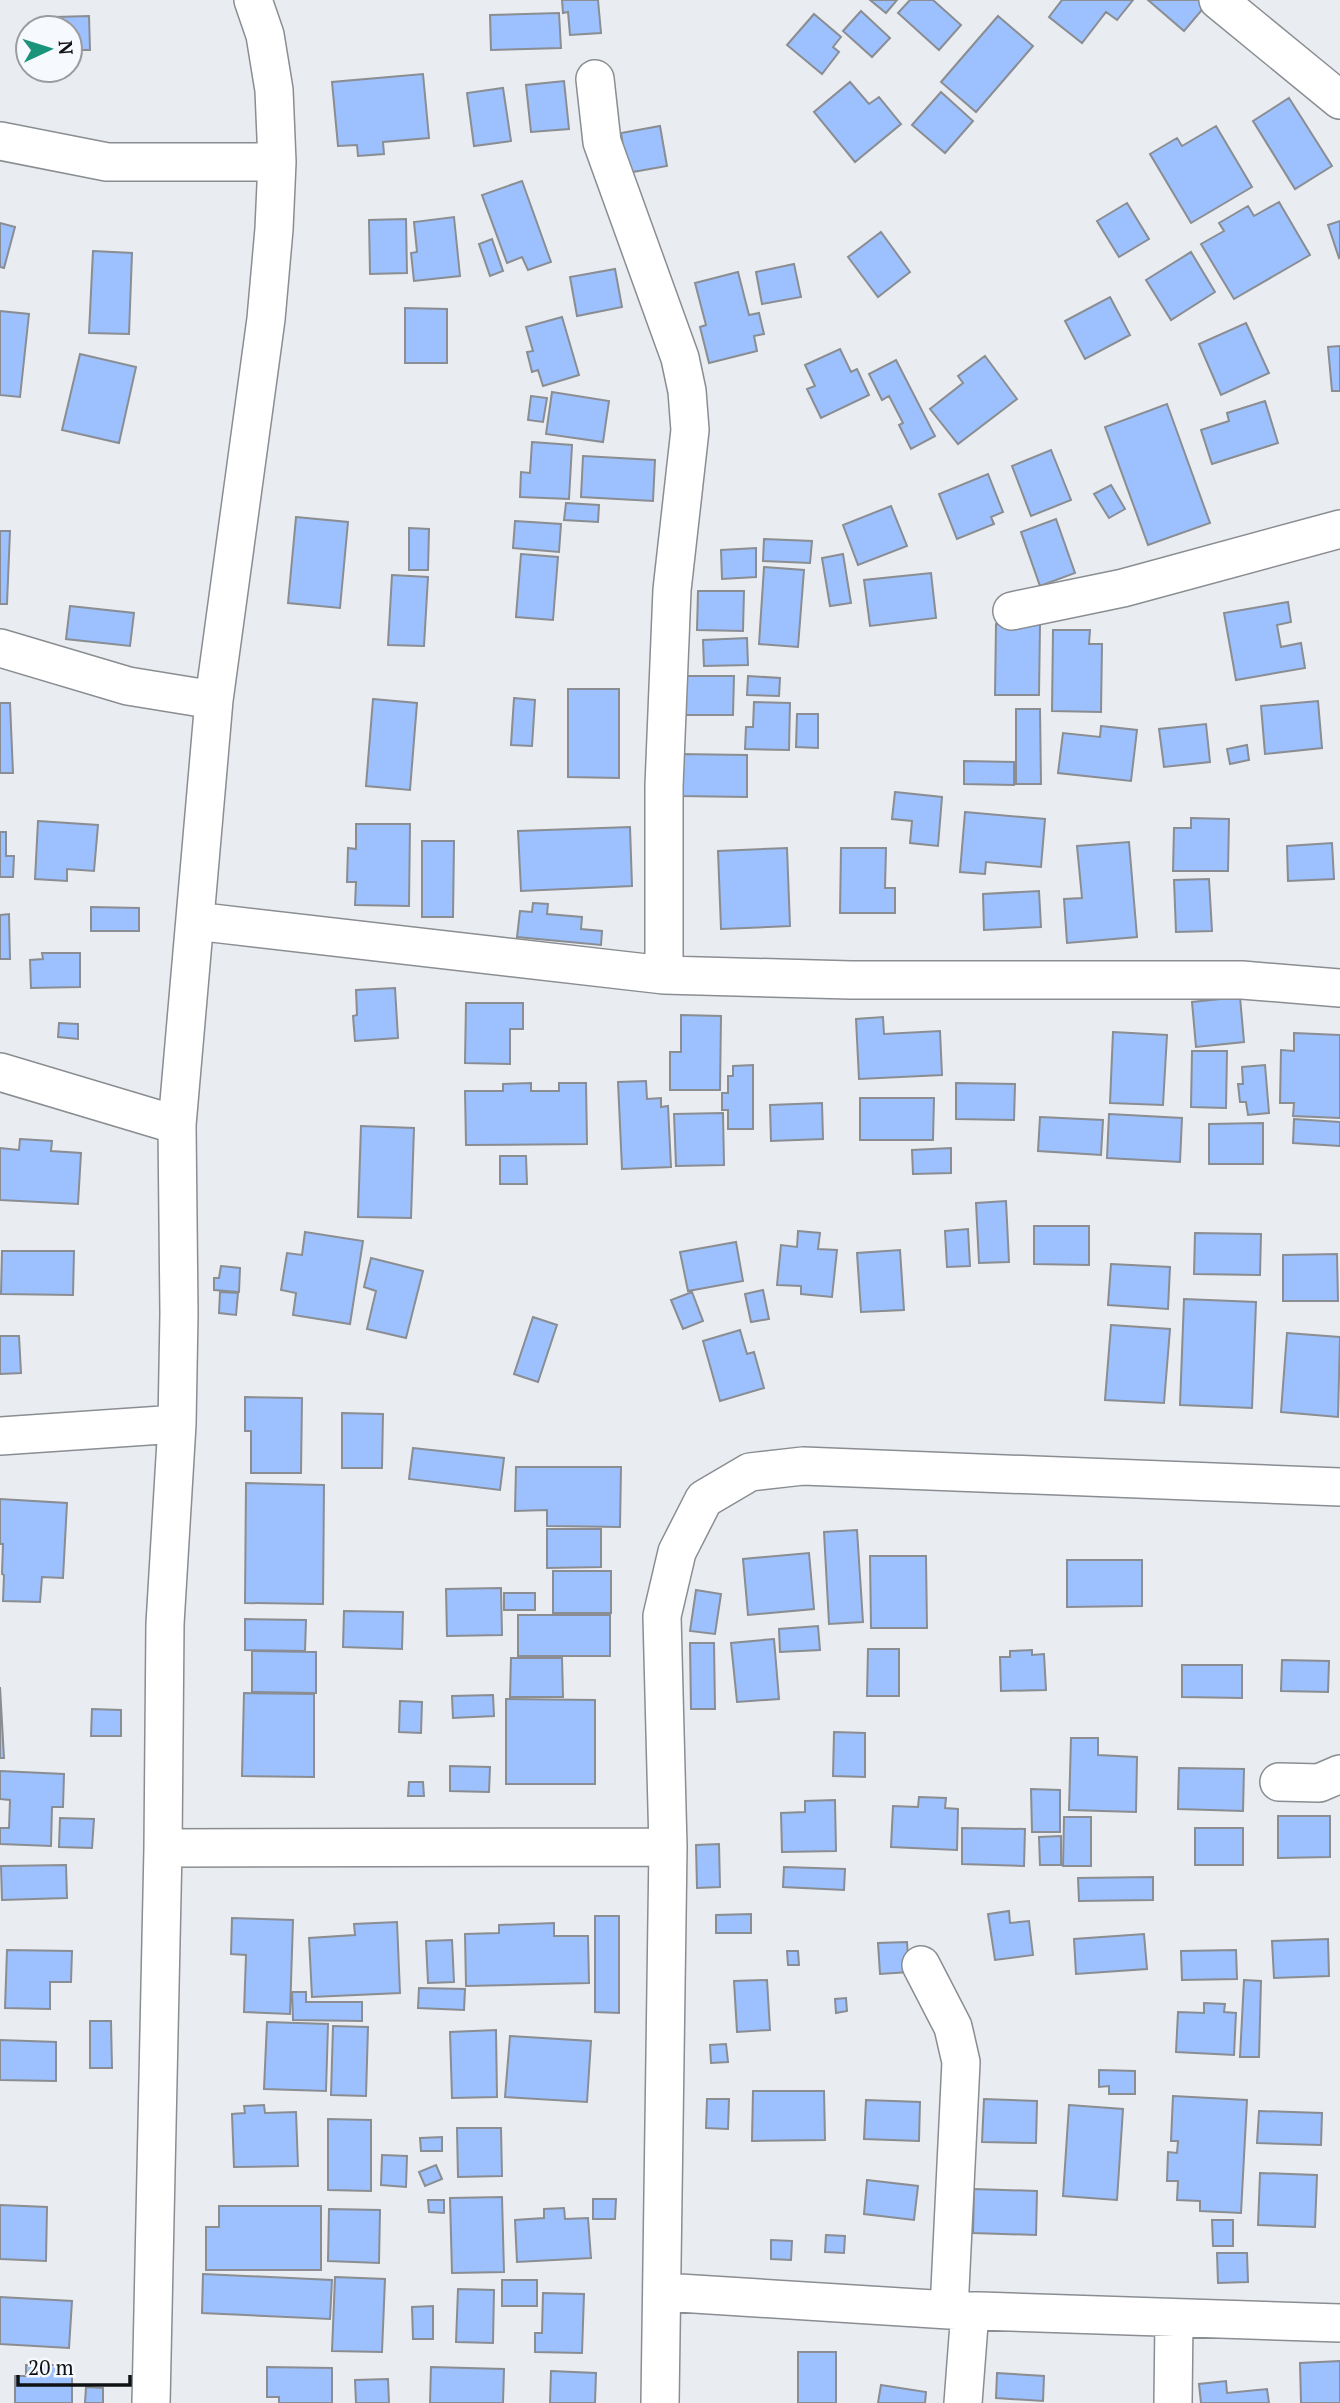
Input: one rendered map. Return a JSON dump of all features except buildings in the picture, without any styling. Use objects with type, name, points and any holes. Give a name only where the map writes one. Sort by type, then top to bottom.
[{"type":"street","points":[[151,2403],[165,1624],[177,1424],[177,1125],[214,700],[266,319],[277,162],[274,90],[265,36],[253,0]]},
{"type":"street","points":[[1218,0],[1340,100]]},
{"type":"street","points":[[595,79],[602,142],[680,358],[687,391],[690,430],[672,590],[666,734],[663,975]]},
{"type":"street","points":[[0,141],[107,162],[277,162]]},
{"type":"street","points":[[1012,611],[1124,588],[1340,529]]},
{"type":"street","points":[[0,648],[128,686],[214,700]]},
{"type":"street","points":[[195,921],[663,975],[851,980],[1242,980],[1340,988]]},
{"type":"street","points":[[0,1072],[177,1125]]},
{"type":"street","points":[[0,1436],[177,1424]]},
{"type":"street","points":[[660,2403],[668,1847],[662,1616],[677,1552],[704,1499],[750,1472],[803,1466],[1340,1487]]},
{"type":"street","points":[[1279,1782],[1319,1783],[1340,1774]]},
{"type":"street","points":[[163,1848],[668,1847]]},
{"type":"street","points":[[921,1965],[953,2027],[961,2062],[959,2310],[964,2403]]},
{"type":"street","points":[[663,2292],[959,2310],[1340,2323]]},
{"type":"street","points":[[1173,2403],[1174,2319]]}]
